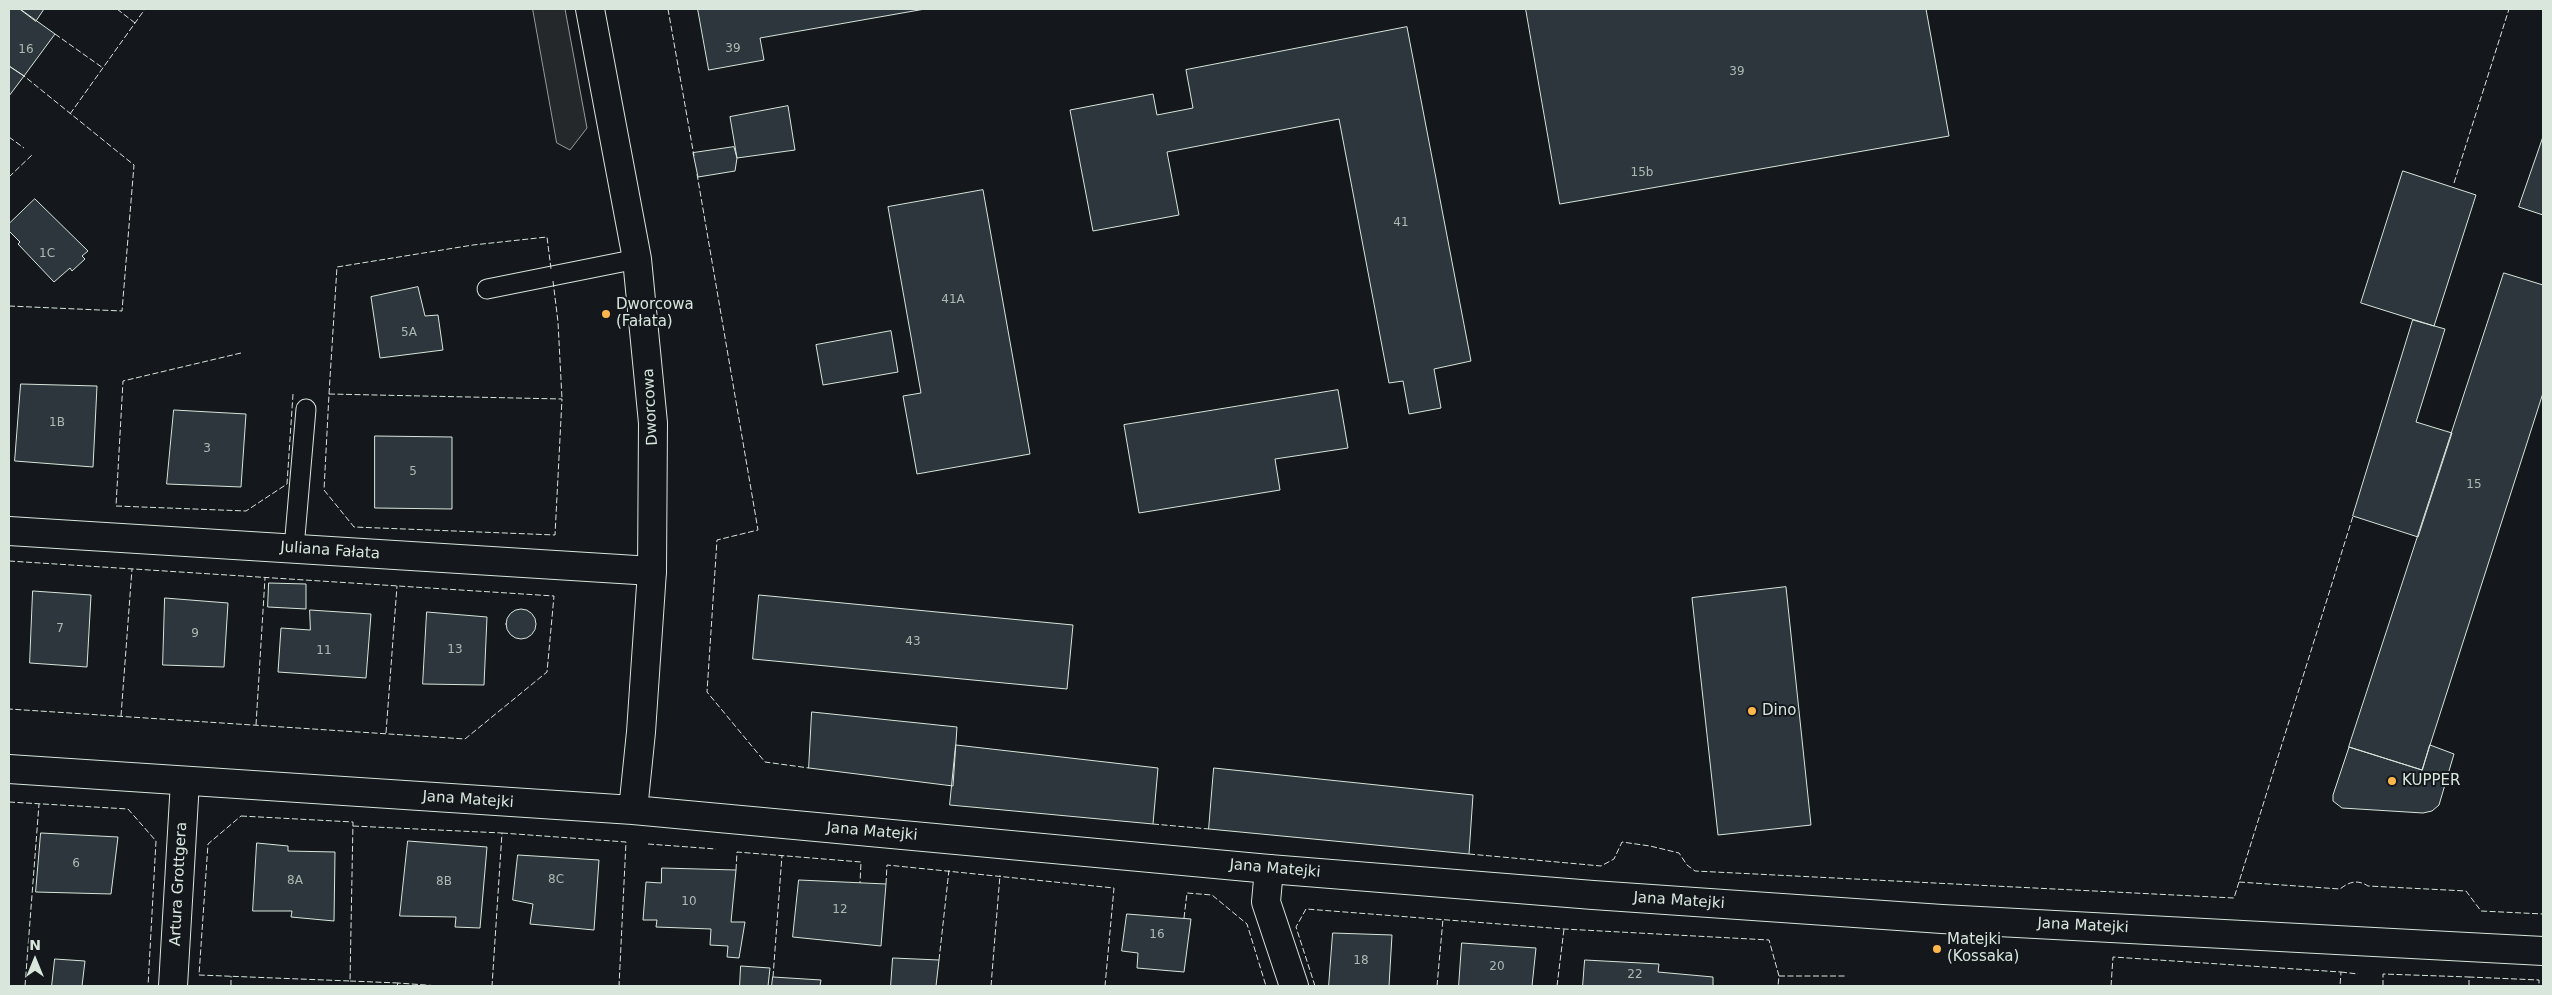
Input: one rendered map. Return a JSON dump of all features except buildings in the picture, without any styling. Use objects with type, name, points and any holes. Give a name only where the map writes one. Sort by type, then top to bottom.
[{"type":"street","name":"Dworcowa","points":[[590,9],[637,259],[647,344],[653,423],[652,571],[641,732],[633,810]]},
{"type":"street","name":"Juliana Fałata","points":[[9,531],[652,571]]},
{"type":"street","name":"Jana Matejki","points":[[9,769],[633,810],[1269,869],[1932,918],[2543,951]]},
{"type":"street","name":"Artura Grottgera","points":[[173,986],[185,781]]},
{"type":"street","points":[[1269,869],[1266,902],[1294,986]]},
{"type":"lane","points":[[487,289],[637,259]]},
{"type":"lane","points":[[294,548],[306,409]]},
{"type":"shaded area","points":[[533,9],[565,9],[587,128],[570,150],[557,143]]},
{"type":"fence","points":[[117,9],[135,23]]},
{"type":"fence","points":[[70,114],[145,9]]},
{"type":"fence","points":[[668,9],[694,156]]},
{"type":"fence","points":[[2454,183],[2509,9]]},
{"type":"fence","points":[[55,34],[103,68]]},
{"type":"fence","points":[[9,306],[122,311],[134,165],[24,76]]},
{"type":"fence","points":[[9,137],[24,148]]},
{"type":"fence","points":[[9,177],[33,154]]},
{"type":"fence","points":[[697,174],[758,530],[717,540],[707,692],[765,762],[809,768]]},
{"type":"fence","points":[[329,394],[337,267],[473,245],[547,237],[551,269]]},
{"type":"fence","points":[[553,281],[558,322],[562,399]]},
{"type":"fence","points":[[241,353],[123,381],[116,506],[246,511],[287,484],[293,394]]},
{"type":"fence","points":[[329,394],[562,399],[555,535],[354,527],[324,490],[329,394]]},
{"type":"fence","points":[[1469,854],[1601,866],[1614,859],[1622,842],[1679,853],[1687,865],[1695,871],[2234,898],[2353,516]]},
{"type":"fence","points":[[9,561],[554,596],[547,672],[465,739],[9,709]]},
{"type":"fence","points":[[121,716],[132,569]]},
{"type":"fence","points":[[256,725],[265,578]]},
{"type":"fence","points":[[386,733],[397,586]]},
{"type":"fence","points":[[9,802],[128,809],[156,841],[148,986]]},
{"type":"fence","points":[[25,986],[39,804]]},
{"type":"fence","points":[[241,816],[353,822],[350,981],[199,975],[208,844],[241,816]]},
{"type":"fence","points":[[1153,824],[1209,829]]},
{"type":"fence","points":[[353,826],[502,833],[492,986]]},
{"type":"fence","points":[[502,833],[626,842],[619,986]]},
{"type":"fence","points":[[648,844],[716,849]]},
{"type":"fence","points":[[736,870],[737,852],[861,862],[860,883]]},
{"type":"fence","points":[[773,977],[782,855]]},
{"type":"fence","points":[[886,884],[887,865],[1114,888],[1105,986]]},
{"type":"fence","points":[[939,960],[949,870]]},
{"type":"fence","points":[[991,986],[1000,875]]},
{"type":"fence","points":[[2239,882],[2340,889],[2350,883],[2357,882],[2368,886],[2466,891],[2481,911],[2543,914]]},
{"type":"fence","points":[[1184,918],[1187,893],[1212,895],[1247,924],[1266,986]]},
{"type":"fence","points":[[1315,986],[1296,927],[1306,909],[1564,929],[1769,940],[1779,976],[1778,986]]},
{"type":"fence","points":[[1437,986],[1443,919]]},
{"type":"fence","points":[[1557,986],[1564,929]]},
{"type":"fence","points":[[2111,986],[2113,957],[2341,972],[2340,986]]},
{"type":"fence","points":[[2341,972],[2358,974]]},
{"type":"fence","points":[[2383,986],[2383,974],[2469,977]]},
{"type":"fence","points":[[231,976],[231,986]]},
{"type":"fence","points":[[1779,976],[1847,976]]},
{"type":"fence","points":[[2469,986],[2469,977],[2539,980],[2539,986]]},
{"type":"fence","points":[[350,981],[398,983]]},
{"type":"fence","points":[[397,986],[398,983],[439,986]]},
{"type":"place","name":"Dworcowa (Fałata)","points":[[606,314]]},
{"type":"place","name":"Dino","points":[[1752,711]]},
{"type":"place","name":"KUPPER","points":[[2392,781]]},
{"type":"place","name":"Matejki (Kossaka)","points":[[1937,949]]}]
